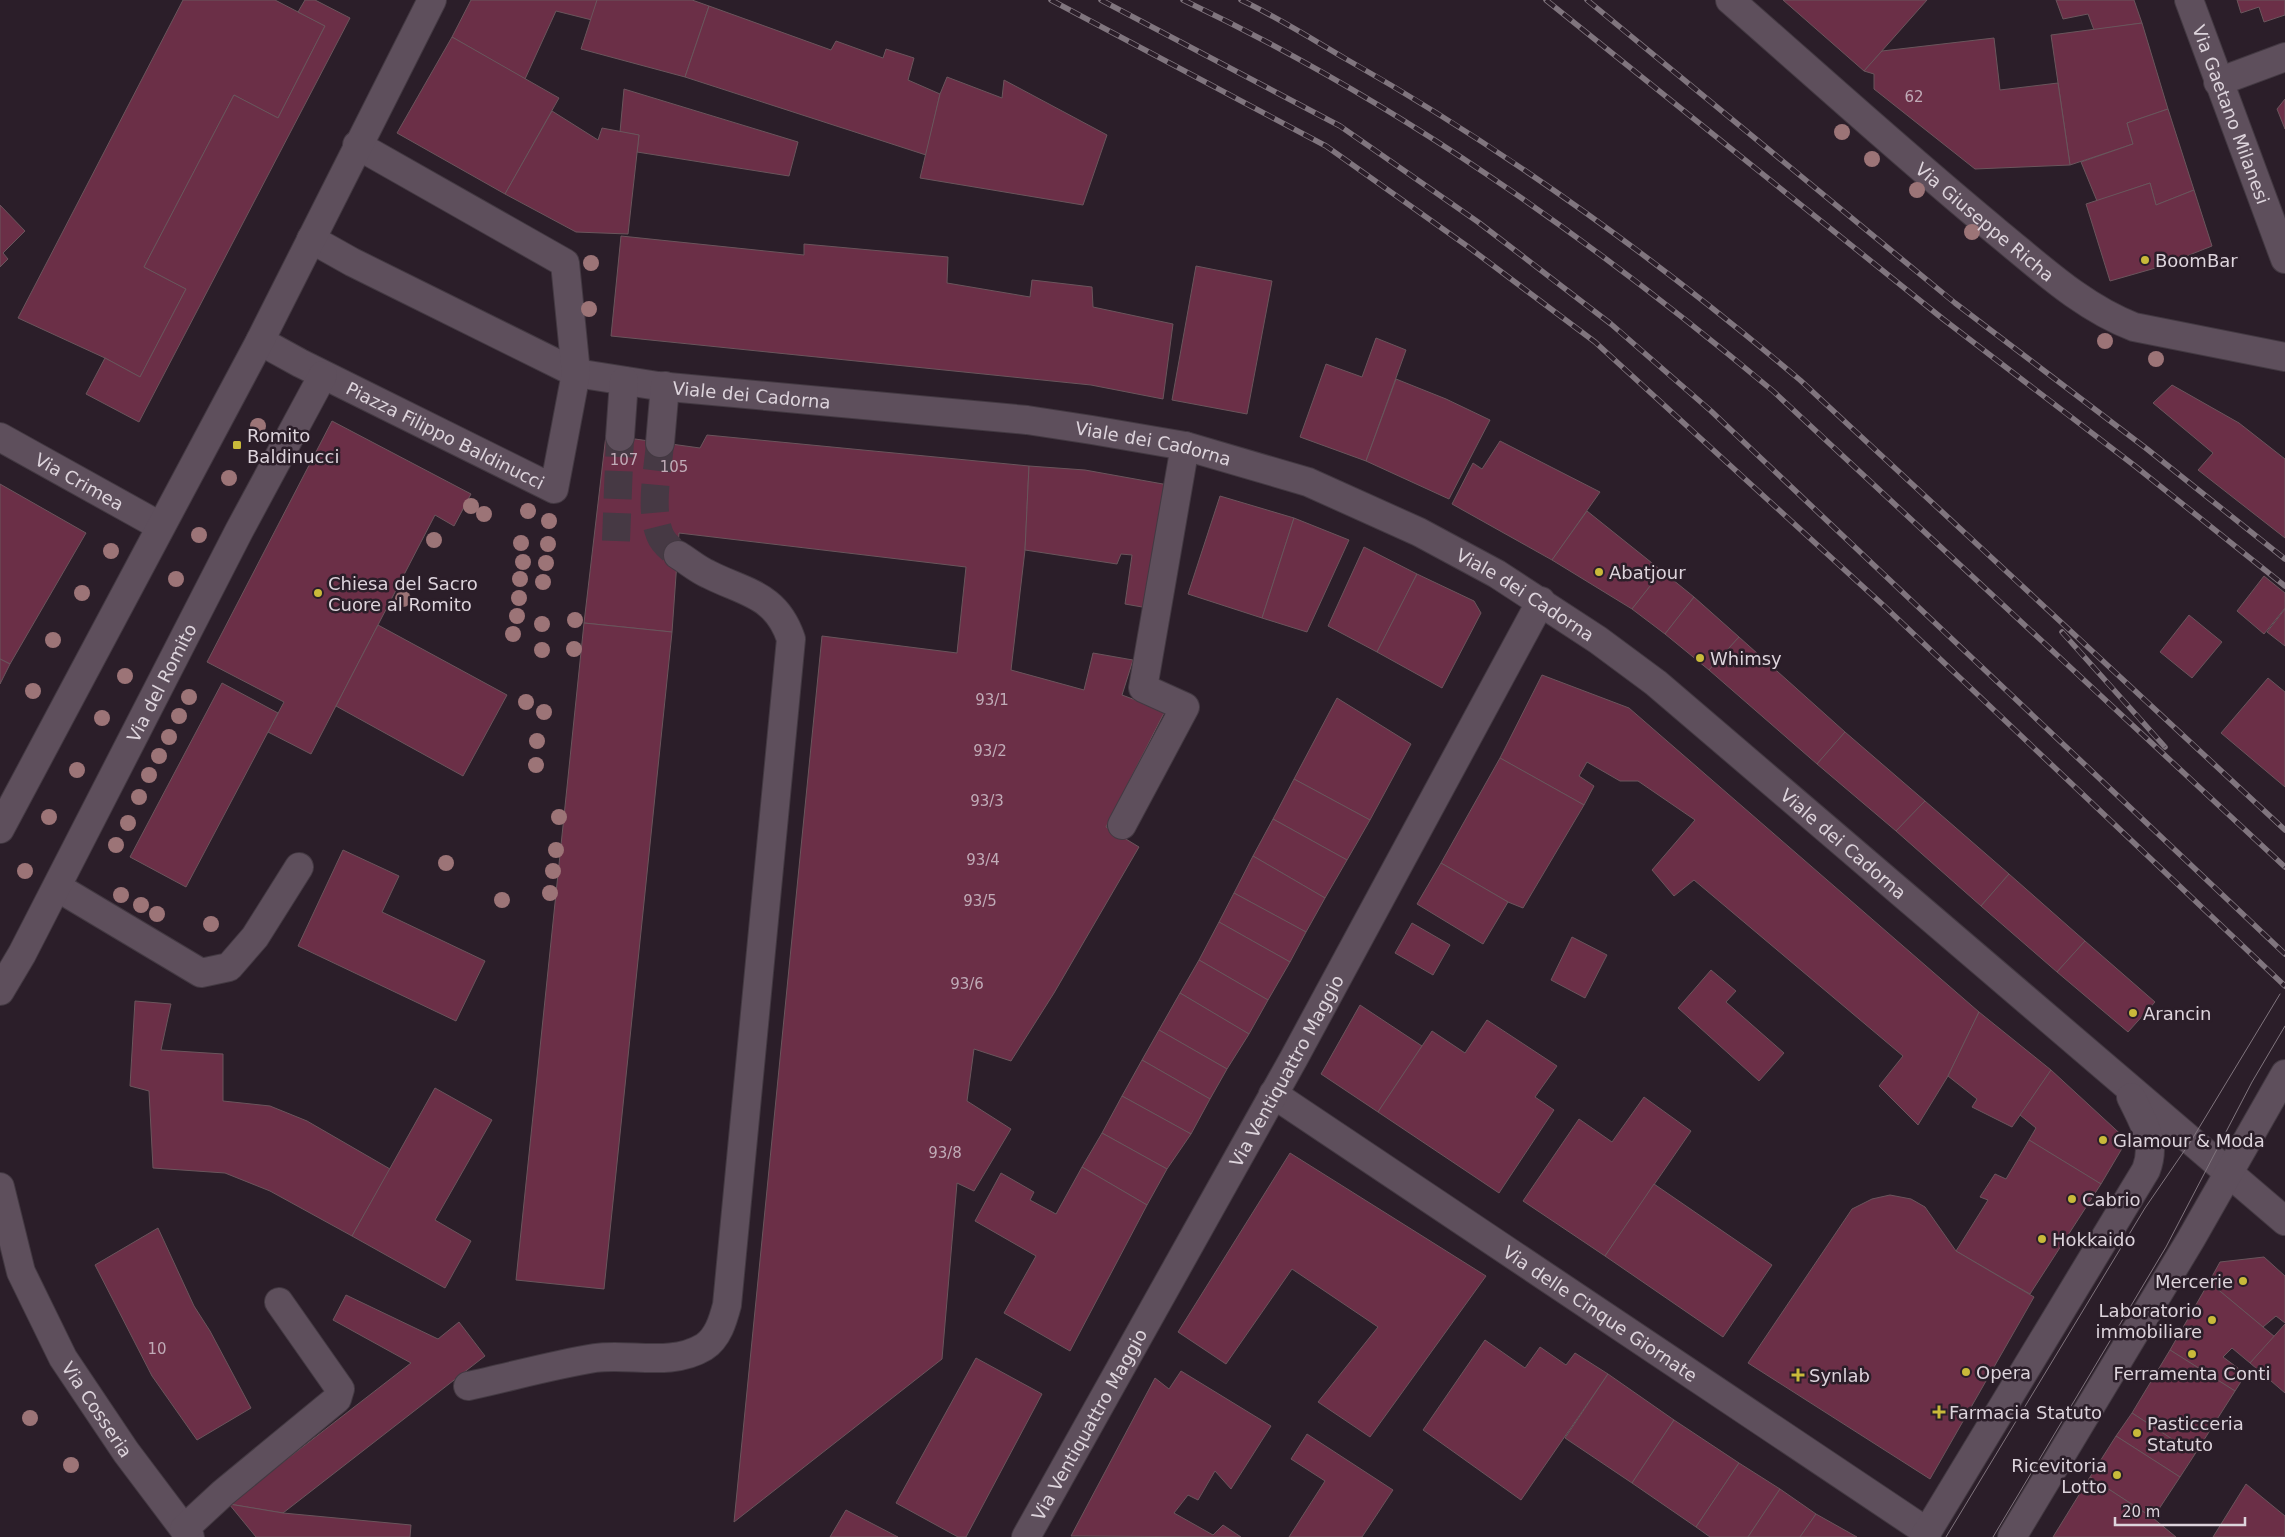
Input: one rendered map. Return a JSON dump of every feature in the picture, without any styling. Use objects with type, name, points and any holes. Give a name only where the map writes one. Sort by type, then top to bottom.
[{"type":"street","name":"Via Giuseppe Richa","points":[[1730,0],[1963,204],[2081,301],[2113,319],[2134,327],[2285,358]]},
{"type":"street","name":"Via Gaetano Milanesi","points":[[2189,0],[2285,259]]},
{"type":"street","points":[[0,829],[260,341],[427,2]]},
{"type":"street","points":[[2218,82],[2285,57]]},
{"type":"street","name":"Piazza Filippo Baldinucci","points":[[260,341],[323,375],[554,489],[576,374],[565,263],[358,145]]},
{"type":"street","points":[[311,239],[352,262],[576,374]]},
{"type":"street","name":"Viale dei Cadorna","points":[[576,374],[662,386],[1027,420],[1185,446],[1308,482],[1419,532],[1541,601],[1656,683],[2285,1221]]},
{"type":"street","name":"Via del Romito","points":[[0,991],[57,887],[239,531],[323,375]]},
{"type":"street","points":[[620,438],[624,381]]},
{"type":"street","points":[[660,443],[662,386]]},
{"type":"street","name":"Via Crimea","points":[[0,437],[160,526]]},
{"type":"street","points":[[1122,825],[1185,707],[1143,688],[1185,446]]},
{"type":"street","points":[[468,1386],[596,1358],[670,1358],[703,1347],[713,1339],[722,1322],[729,1285],[792,638],[785,621],[772,605],[707,574],[678,555]]},
{"type":"street","name":"Via Ventiquattro Maggio","points":[[1026,1537],[1273,1094],[1541,601]]},
{"type":"street","points":[[57,887],[201,973],[229,967],[255,937],[299,867]]},
{"type":"street","points":[[2012,1537],[2230,1173],[2285,1074]]},
{"type":"street","points":[[1926,1534],[2146,1170],[2151,1155],[2151,1140],[2125,1084]]},
{"type":"street","name":"Via delle Cinque Giornate","points":[[1273,1094],[1926,1534]]},
{"type":"street","name":"Via Cosseria","points":[[0,1187],[21,1272],[63,1358],[121,1445],[187,1533]]},
{"type":"street","name":"Via Cosseria","points":[[0,1248],[21,1272]]},
{"type":"street","points":[[187,1533],[223,1493],[337,1399],[340,1389],[279,1302]]},
{"type":"building","points":[[183,0],[275,0],[325,26],[278,118],[234,95],[144,267],[186,289],[140,377],[105,358],[18,318]]},
{"type":"building","points":[[305,0],[315,0],[350,18],[139,422],[86,394],[105,358],[140,377],[186,289],[144,267],[234,95],[278,118],[325,26],[298,12]]},
{"type":"building","points":[[471,0],[597,0],[592,20],[556,11],[525,79],[452,37]]},
{"type":"building","points":[[597,0],[692,0],[709,6],[685,77],[581,49]]},
{"type":"building","points":[[1783,0],[1927,0],[1864,71]]},
{"type":"building","points":[[2056,0],[2134,0],[2142,23],[2094,30],[2088,14],[2063,19]]},
{"type":"building","points":[[2237,0],[2285,0],[2285,15],[2264,22],[2259,7],[2241,13]]},
{"type":"building","points":[[709,6],[831,50],[836,41],[883,58],[886,49],[914,58],[908,80],[940,94],[926,155],[685,77]]},
{"type":"building","points":[[2142,23],[2168,109],[2127,123],[2133,144],[2070,165],[2051,35]]},
{"type":"building","points":[[452,37],[559,98],[505,194],[397,133]]},
{"type":"building","points":[[1994,38],[2000,90],[2058,83],[2070,165],[1975,169],[1874,89],[1874,74],[1864,71],[1882,51]]},
{"type":"building","points":[[947,77],[1002,98],[1004,80],[1107,135],[1083,205],[920,178],[940,94]]},
{"type":"building","points":[[624,89],[798,142],[789,176],[637,152],[639,135],[620,132]]},
{"type":"building","points":[[2285,99],[2285,129],[2277,109]]},
{"type":"building","points":[[2168,109],[2194,190],[2156,205],[2150,183],[2097,201],[2081,162],[2133,144],[2127,123]]},
{"type":"building","points":[[552,111],[598,140],[602,128],[639,135],[628,234],[576,232],[505,194]]},
{"type":"building","points":[[2150,183],[2156,205],[2194,190],[2212,246],[2159,267],[2110,281],[2086,204]]},
{"type":"building","points":[[0,205],[25,231],[3,253],[8,259],[0,267]]},
{"type":"building","points":[[621,236],[804,255],[804,244],[948,257],[947,283],[1030,297],[1032,280],[1092,287],[1093,307],[1173,324],[1163,399],[1091,385],[611,336]]},
{"type":"building","points":[[1196,266],[1272,281],[1247,414],[1172,400]]},
{"type":"building","points":[[1376,338],[1406,350],[1366,461],[1300,437],[1326,364],[1362,377]]},
{"type":"building","points":[[1396,379],[1446,399],[1490,420],[1449,499],[1366,461]]},
{"type":"building","points":[[2172,385],[2239,423],[2285,459],[2285,538],[2198,470],[2213,453],[2153,403]]},
{"type":"building","name":"Chiesa del Sacro Cuore al Romito","points":[[332,421],[471,494],[454,526],[435,515],[311,754],[268,732],[284,702],[207,662]]},
{"type":"building","points":[[606,435],[700,448],[707,435],[1029,466],[1025,550],[1011,670],[1084,690],[1093,653],[1133,660],[1122,695],[1165,711],[1106,827],[1139,847],[1054,993],[1011,1061],[974,1049],[967,1101],[1011,1129],[974,1191],[957,1183],[942,1359],[734,1522],[822,636],[957,653],[966,567],[679,533],[672,632],[584,623]]},
{"type":"building","points":[[1500,441],[1600,492],[1552,560],[1452,504],[1473,463],[1482,469]]},
{"type":"building","points":[[1029,466],[1085,470],[1174,486],[1148,608],[1125,604],[1132,555],[1121,554],[1117,564],[1025,550]]},
{"type":"building","points":[[0,484],[86,533],[10,664],[0,659]]},
{"type":"building","points":[[1220,496],[1294,518],[1262,618],[1188,594]]},
{"type":"building","points":[[1587,511],[1662,571],[1632,609],[1552,560]]},
{"type":"building","points":[[1294,518],[1349,540],[1307,632],[1262,618]]},
{"type":"building","points":[[1364,547],[1417,574],[1377,652],[1328,626]]},
{"type":"building","points":[[1662,571],[1694,597],[1665,634],[1632,609]]},
{"type":"building","points":[[1417,574],[1474,601],[1481,613],[1442,688],[1377,652]]},
{"type":"building","points":[[2264,576],[2285,593],[2285,608],[2264,634],[2237,611]]},
{"type":"building","points":[[1694,597],[1739,637],[1709,670],[1665,634]]},
{"type":"building","points":[[2285,609],[2285,646],[2267,632]]},
{"type":"building","points":[[2189,615],[2222,642],[2192,678],[2160,652]]},
{"type":"building","points":[[584,623],[672,632],[604,1289],[516,1280]]},
{"type":"building","points":[[378,625],[507,695],[463,776],[336,706]]},
{"type":"building","points":[[1739,637],[1845,732],[1817,764],[1709,670]]},
{"type":"building","points":[[0,659],[10,664],[0,684]]},
{"type":"building","points":[[1542,675],[1629,708],[1979,1012],[1948,1076],[1918,1125],[1879,1086],[1903,1056],[1694,880],[1674,896],[1652,870],[1695,820],[1638,781],[1620,781],[1587,762],[1579,776],[1594,786],[1584,805],[1500,758]]},
{"type":"building","points":[[2268,678],[2285,692],[2285,787],[2221,733]]},
{"type":"building","points":[[222,683],[278,713],[186,887],[130,857]]},
{"type":"building","points":[[1337,698],[1411,744],[1370,820],[1294,779]]},
{"type":"building","points":[[1845,732],[1925,801],[1896,831],[1817,764]]},
{"type":"building","points":[[1500,758],[1584,805],[1523,908],[1508,902],[1441,863]]},
{"type":"building","points":[[1294,779],[1370,820],[1347,860],[1273,819]]},
{"type":"building","points":[[1925,801],[2009,874],[1981,906],[1896,831]]},
{"type":"building","points":[[1273,819],[1347,860],[1325,898],[1253,856]]},
{"type":"building","points":[[343,850],[399,876],[382,912],[485,961],[456,1021],[298,946]]},
{"type":"building","points":[[1253,856],[1325,898],[1306,932],[1234,893]]},
{"type":"building","points":[[1441,863],[1508,902],[1483,944],[1417,904]]},
{"type":"building","points":[[2009,874],[2085,941],[2057,972],[1981,906]]},
{"type":"building","points":[[1234,893],[1306,932],[1290,962],[1219,922]]},
{"type":"building","points":[[1219,922],[1290,962],[1268,1000],[1199,960]]},
{"type":"building","points":[[1412,923],[1450,945],[1433,975],[1395,953]]},
{"type":"building","points":[[1572,937],[1607,955],[1585,998],[1551,980]]},
{"type":"building","points":[[2085,941],[2155,1002],[2128,1032],[2057,972]]},
{"type":"building","points":[[1199,960],[1268,1000],[1249,1034],[1180,993]]},
{"type":"building","points":[[1711,970],[1736,991],[1726,1002],[1784,1053],[1759,1081],[1678,1008]]},
{"type":"building","points":[[1180,993],[1249,1034],[1227,1069],[1159,1030]]},
{"type":"building","points":[[135,1001],[171,1004],[161,1050],[223,1054],[223,1101],[270,1106],[307,1121],[390,1169],[352,1236],[270,1191],[225,1173],[153,1168],[149,1091],[130,1086]]},
{"type":"building","points":[[1360,1005],[1422,1046],[1378,1112],[1321,1074]]},
{"type":"building","points":[[1979,1012],[2051,1070],[2012,1127],[1972,1107],[1977,1099],[1948,1076]]},
{"type":"building","points":[[1487,1020],[1557,1066],[1535,1097],[1554,1110],[1499,1193],[1378,1112],[1432,1031],[1465,1053]]},
{"type":"building","points":[[1159,1030],[1227,1069],[1210,1099],[1142,1060]]},
{"type":"building","points":[[1142,1060],[1210,1099],[1191,1134],[1122,1096]]},
{"type":"building","points":[[2051,1070],[2127,1140],[2101,1184],[2029,1140],[2036,1128],[2020,1115]]},
{"type":"building","points":[[435,1088],[492,1120],[435,1220],[471,1241],[445,1288],[352,1236]]},
{"type":"building","points":[[1122,1096],[1191,1134],[1167,1169],[1102,1133]]},
{"type":"building","points":[[1644,1097],[1691,1131],[1605,1256],[1523,1201],[1579,1119],[1612,1142]]},
{"type":"building","points":[[1102,1133],[1167,1169],[1147,1205],[1082,1167]]},
{"type":"building","points":[[2029,1140],[2101,1184],[2030,1294],[1956,1251],[1988,1200],[1980,1197],[1995,1174],[2006,1179]]},
{"type":"building","points":[[1290,1153],[1486,1276],[1370,1437],[1318,1402],[1378,1327],[1292,1269],[1226,1364],[1178,1332]]},
{"type":"building","points":[[1082,1167],[1147,1205],[1070,1351],[1004,1313],[1036,1256],[975,1221],[1001,1173],[1034,1192],[1030,1200],[1056,1214]]},
{"type":"building","points":[[1654,1184],[1772,1265],[1723,1337],[1605,1256]]},
{"type":"building","points":[[1890,1195],[1911,1199],[1925,1207],[1956,1251],[2034,1297],[1930,1479],[1748,1363],[1852,1209],[1872,1199]]},
{"type":"building","points":[[158,1228],[194,1306],[210,1331],[251,1408],[197,1440],[152,1376],[95,1265]]},
{"type":"building","points":[[2264,1257],[2285,1276],[2285,1323],[2276,1316],[2263,1327],[2209,1282],[2220,1262]]},
{"type":"building","points":[[2209,1282],[2275,1337],[2250,1363],[2232,1348],[2223,1357],[2246,1374],[2235,1391],[2170,1350]]},
{"type":"building","points":[[346,1295],[438,1339],[459,1322],[485,1356],[283,1513],[229,1504],[411,1363],[333,1320]]},
{"type":"building","points":[[2285,1324],[2285,1393],[2250,1363]]},
{"type":"building","points":[[1485,1340],[1525,1368],[1540,1347],[1566,1365],[1575,1353],[1608,1374],[1521,1500],[1423,1430]]},
{"type":"building","points":[[2170,1350],[2235,1391],[2195,1454],[2132,1413]]},
{"type":"building","points":[[976,1358],[1042,1394],[966,1537],[958,1537],[896,1503]]},
{"type":"building","points":[[1181,1371],[1271,1426],[1231,1489],[1215,1471],[1198,1500],[1188,1495],[1174,1513],[1213,1535],[1223,1525],[1241,1537],[1071,1536],[1155,1378],[1169,1389]]},
{"type":"building","points":[[1608,1374],[1674,1420],[1632,1483],[1565,1438]]},
{"type":"building","points":[[2132,1413],[2195,1454],[2180,1477],[2116,1436]]},
{"type":"building","points":[[1674,1420],[1739,1463],[1696,1527],[1632,1483]]},
{"type":"building","points":[[1307,1434],[1393,1490],[1362,1537],[1289,1537],[1325,1481],[1291,1459]]},
{"type":"building","points":[[2116,1436],[2180,1477],[2153,1518],[2090,1477]]},
{"type":"building","points":[[1739,1463],[1780,1489],[1748,1537],[1710,1537],[1696,1527]]},
{"type":"building","points":[[2090,1477],[2153,1518],[2176,1537],[2053,1537]]},
{"type":"building","points":[[2246,1484],[2285,1516],[2285,1537],[2213,1537]]},
{"type":"building","points":[[1780,1489],[1816,1514],[1800,1537],[1748,1537]]},
{"type":"building","points":[[229,1504],[283,1513],[411,1525],[410,1537],[256,1537]]},
{"type":"building","points":[[846,1510],[898,1537],[830,1537]]},
{"type":"building","points":[[1816,1514],[1857,1537],[1800,1537]]},
{"type":"tunnel","points":[[616,541],[620,437]]},
{"type":"tunnel","points":[[660,443],[656,477],[655,513],[663,541],[678,555]]},
{"type":"tram line","points":[[1946,1537],[2145,1208],[2191,1141],[2280,994]]},
{"type":"tram line","points":[[1993,1537],[2166,1247],[2252,1082],[2285,1026]]},
{"type":"railway","points":[[1051,0],[1326,146],[1467,246],[1595,342],[1882,604],[2285,986]]},
{"type":"railway","points":[[1101,0],[1340,126],[1478,222],[1611,324],[1711,411],[2285,954]]},
{"type":"railway","points":[[1183,0],[1340,82],[1416,128],[1490,177],[1635,280],[1773,391],[2285,867]]},
{"type":"railway","points":[[1241,0],[1294,28],[1465,131],[1580,209],[1692,292],[1800,380],[2285,830]]},
{"type":"railway","points":[[1546,0],[1943,319],[2135,466],[2285,586]]},
{"type":"railway","points":[[1587,0],[1955,303],[2147,449],[2285,559]]},
{"type":"railway","points":[[2062,632],[2165,747]]},
{"type":"place","name":"BoomBar","points":[[2145,260]]},
{"type":"place","name":"Romito Baldinucci","points":[[237,445]]},
{"type":"place","name":"Abatjour","points":[[1599,572]]},
{"type":"place","name":"Chiesa del Sacro Cuore al Romito","points":[[318,593]]},
{"type":"place","name":"Whimsy","points":[[1700,658]]},
{"type":"place","name":"Arancin","points":[[2133,1013]]},
{"type":"place","name":"Glamour & Moda","points":[[2103,1140]]},
{"type":"place","name":"Cabrio","points":[[2072,1199]]},
{"type":"place","name":"Hokkaido","points":[[2042,1239]]},
{"type":"place","name":"Mercerie","points":[[2243,1281]]},
{"type":"place","name":"Laboratorio immobiliare","points":[[2212,1320]]},
{"type":"place","name":"Ferramenta Conti","points":[[2192,1354]]},
{"type":"place","name":"Opera","points":[[1966,1372]]},
{"type":"place","name":"Synlab","points":[[1798,1375]]},
{"type":"place","name":"Farmacia Statuto","points":[[1939,1412]]},
{"type":"place","name":"Pasticceria Statuto","points":[[2137,1433]]},
{"type":"place","name":"Ricevitoria Lotto","points":[[2117,1475]]}]
